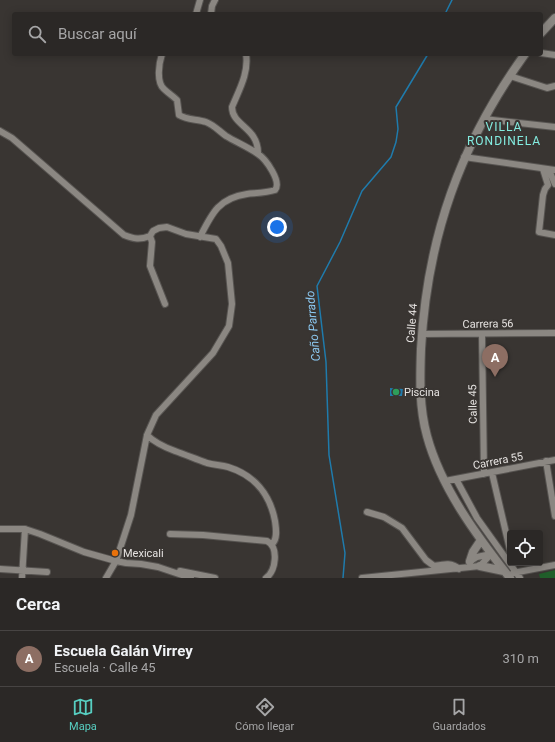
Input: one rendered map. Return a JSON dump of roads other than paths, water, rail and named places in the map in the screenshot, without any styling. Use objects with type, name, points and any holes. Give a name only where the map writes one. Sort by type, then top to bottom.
[{"type":"main road","points":[[543,31],[555,18]]},
{"type":"main road","name":"Calle 44","points":[[512,575],[491,554],[481,540],[459,507],[445,481],[430,447],[422,414],[420,392],[424,309],[431,263],[451,190],[464,157],[484,119],[524,56]]},
{"type":"main road","points":[[470,561],[473,552],[481,540]]},
{"type":"main road","points":[[480,566],[512,575]]},
{"type":"street","points":[[197,12],[200,0]]},
{"type":"street","points":[[211,12],[215,0]]},
{"type":"street","points":[[543,53],[555,55]]},
{"type":"street","points":[[162,56],[159,74],[161,83],[164,89],[177,100],[179,115],[206,122],[218,128],[224,135],[258,153],[277,179],[277,188],[275,190],[245,194],[230,198],[219,205],[209,219],[200,237]]},
{"type":"street","points":[[246,56],[246,67],[242,84],[232,110],[235,117],[250,132],[256,142],[258,153]]},
{"type":"street","points":[[510,76],[547,88],[555,86]]},
{"type":"street","points":[[484,119],[555,127]]},
{"type":"street","points":[[0,131],[12,138],[124,236],[133,239],[142,239],[150,236],[153,231],[159,228],[167,227],[186,234],[216,239],[221,246],[228,263],[232,304],[229,326],[213,353],[156,415],[147,435],[131,515],[116,561],[106,578]]},
{"type":"street","points":[[464,157],[549,170]]},
{"type":"street","points":[[549,170],[555,184]]},
{"type":"street","points":[[549,170],[548,185],[544,189],[543,195],[539,232],[555,235]]},
{"type":"street","points":[[150,236],[152,242],[150,266],[165,304]]},
{"type":"street","name":"Carrera 56","points":[[422,334],[555,333]]},
{"type":"street","name":"Calle 45","points":[[482,334],[484,474]]},
{"type":"street","points":[[147,435],[153,441],[168,448],[208,463],[229,467],[254,480],[265,493],[273,514],[276,532],[275,541],[272,544]]},
{"type":"street","name":"Carrera 55","points":[[445,481],[555,460]]},
{"type":"street","points":[[546,461],[555,516]]},
{"type":"street","points":[[492,472],[507,537]]},
{"type":"street","points":[[456,479],[477,518],[512,575],[555,565]]},
{"type":"street","points":[[367,512],[384,517],[402,528],[426,560],[434,566],[451,564],[461,569]]},
{"type":"street","points":[[0,529],[25,529],[84,552],[116,561],[141,564],[175,572],[191,578]]},
{"type":"street","points":[[22,578],[25,529]]},
{"type":"street","points":[[170,534],[203,535],[267,541],[272,544],[274,552],[274,568],[271,574],[266,578]]},
{"type":"street","points":[[461,569],[477,557],[491,554]]},
{"type":"street","points":[[362,578],[480,566],[491,554]]},
{"type":"street","points":[[0,569],[46,572]]},
{"type":"street","points":[[175,572],[177,571],[215,578]]},
{"type":"water","name":"Piscina","points":[[390,388],[403,389],[402,396],[390,396]]},
{"type":"waterway","name":"Caño Parrado","points":[[446,12],[452,0]]},
{"type":"waterway","name":"Caño Parrado","points":[[343,578],[345,553],[329,455],[326,362],[317,286],[340,242],[362,191],[391,157],[396,142],[398,129],[396,107],[427,56]]},
{"type":"place","name":"Escuela Galán Virrey","points":[[495,377]]},
{"type":"place","name":"Piscina","points":[[396,392]]},
{"type":"place","name":"Mexicali","points":[[115,553]]},
{"type":"district","name":"VILLA RONDINELA","points":[[504,134]]}]
